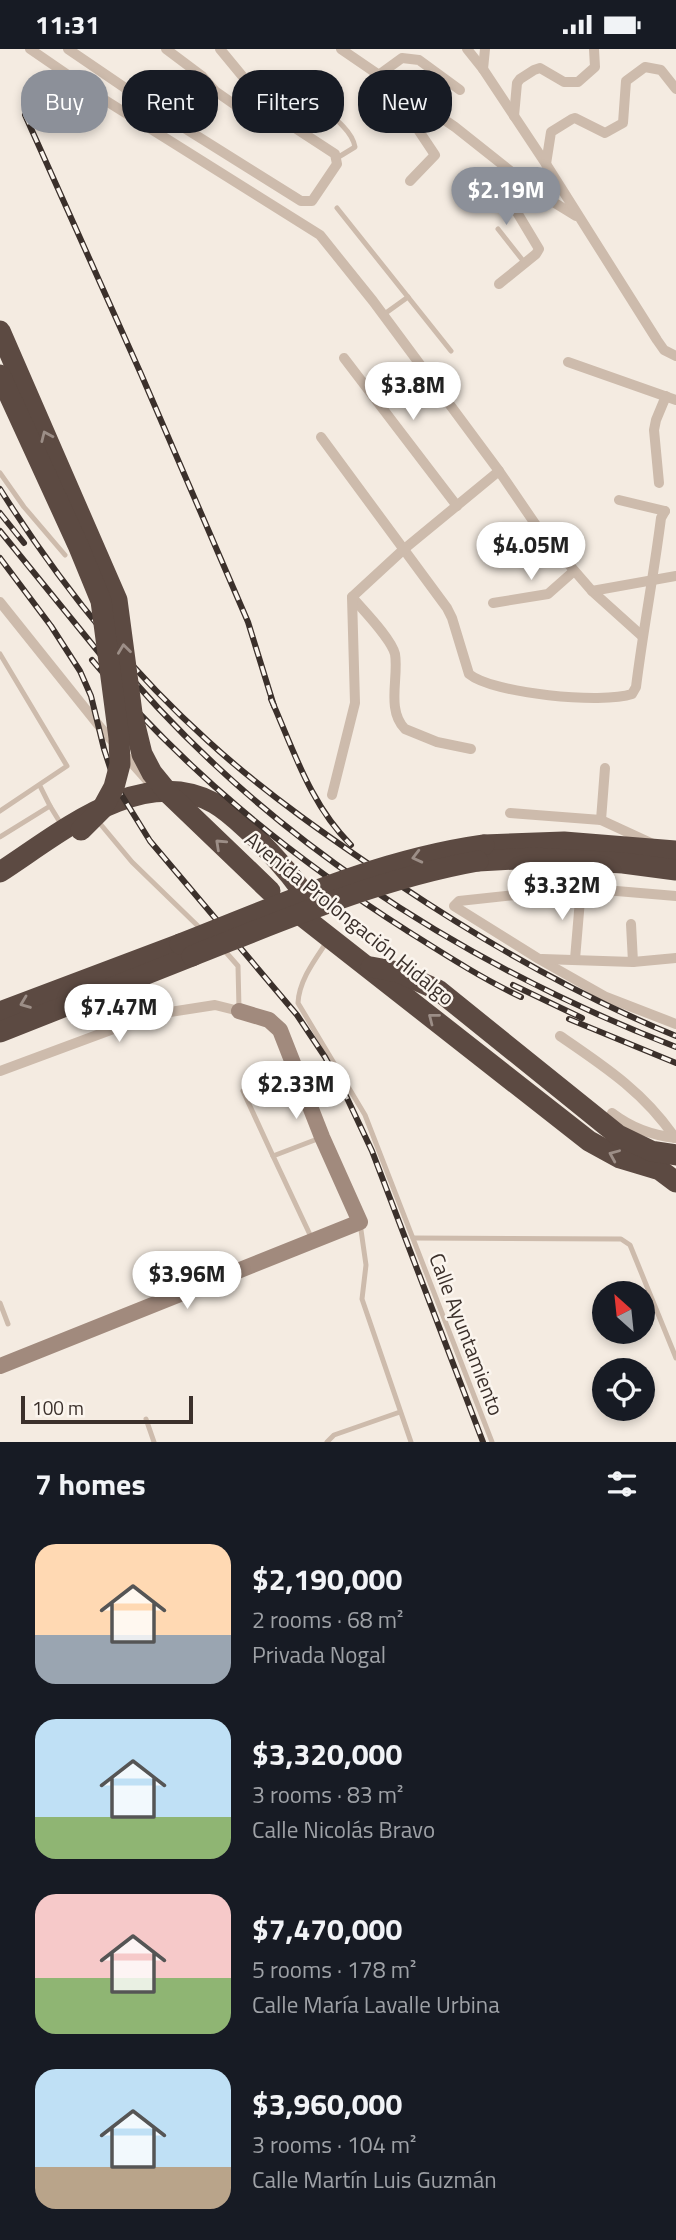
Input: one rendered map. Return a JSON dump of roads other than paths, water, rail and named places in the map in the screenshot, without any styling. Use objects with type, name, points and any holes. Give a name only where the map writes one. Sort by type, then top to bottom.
[{"type":"highway","name":"Avenida Prolongación Hidalgo","points":[[0,331],[117,600],[132,713],[142,754],[152,773],[170,795],[270,891],[589,1141],[620,1158],[660,1170],[676,1182]]},
{"type":"highway","points":[[0,375],[78,545],[100,601],[119,738],[120,764],[114,787],[102,809],[0,883]]},
{"type":"highway","points":[[0,872],[124,799],[157,791],[183,792],[215,804],[233,816],[268,849],[313,906],[329,937]]},
{"type":"highway","points":[[0,1012],[363,889],[481,853],[564,842],[668,851]]},
{"type":"highway","points":[[481,853],[622,863],[676,870]]},
{"type":"highway","points":[[0,1032],[186,950]]},
{"type":"highway","points":[[369,967],[398,972],[438,989],[628,1141],[650,1151],[676,1143]]},
{"type":"street","points":[[30,49],[100,97],[320,235],[499,471],[540,531],[592,591],[642,636]]},
{"type":"street","points":[[68,49],[178,124],[301,201],[312,201],[337,164],[337,158],[303,133]]},
{"type":"street","points":[[166,49],[232,103]]},
{"type":"street","points":[[220,49],[237,70]]},
{"type":"street","points":[[341,49],[374,70]]},
{"type":"street","points":[[467,49],[547,164],[664,350],[676,356]]},
{"type":"street","points":[[483,69],[485,49]]},
{"type":"street","points":[[514,116],[517,83],[520,79],[540,68],[564,82],[578,82],[595,67],[594,49]]},
{"type":"street","points":[[386,70],[402,58],[419,60],[433,70]]},
{"type":"street","points":[[547,164],[551,132],[572,119],[605,133],[623,123],[626,81],[645,67],[661,70],[676,89]]},
{"type":"street","points":[[452,84],[460,90]]},
{"type":"street","points":[[452,125],[537,192],[579,218]]},
{"type":"street","points":[[410,181],[435,155],[420,133]]},
{"type":"street","points":[[499,283],[536,254],[538,249],[514,209],[517,204],[537,192]]},
{"type":"street","points":[[344,358],[457,506]]},
{"type":"street","points":[[568,362],[671,398],[654,430],[659,483]]},
{"type":"street","points":[[320,437],[447,607],[469,674],[475,680],[531,695],[632,694],[636,687],[661,518],[670,509]]},
{"type":"street","points":[[332,795],[355,703],[352,597],[403,550],[499,471]]},
{"type":"street","points":[[619,500],[670,509]]},
{"type":"street","points":[[493,603],[548,594],[574,571]]},
{"type":"street","points":[[592,591],[676,576]]},
{"type":"street","points":[[352,597],[393,650],[395,700],[401,725],[437,742],[471,748]]},
{"type":"street","points":[[0,602],[100,727],[157,791]]},
{"type":"street","points":[[601,820],[605,768]]},
{"type":"street","points":[[510,813],[601,820],[668,851]]},
{"type":"street","points":[[676,896],[581,888],[459,901],[455,904],[456,908],[606,997],[676,1024]]},
{"type":"street","points":[[575,959],[581,888]]},
{"type":"street","points":[[631,924],[633,962]]},
{"type":"street","points":[[539,959],[633,962],[676,958]]},
{"type":"street","points":[[0,1071],[151,1015],[215,1005],[269,1020],[280,1030],[360,1223],[0,1366]]},
{"type":"street","points":[[661,1018],[676,1017]]},
{"type":"street","points":[[560,1036],[619,1076],[644,1098],[676,1143]]},
{"type":"street","points":[[612,1113],[629,1126],[676,1143]]},
{"type":"lane","points":[[337,158],[355,147],[344,128]]},
{"type":"lane","points":[[337,208],[451,352]]},
{"type":"lane","points":[[498,229],[525,263]]},
{"type":"lane","points":[[383,315],[408,297]]},
{"type":"lane","points":[[0,473],[65,555]]},
{"type":"lane","points":[[0,654],[67,766],[0,811]]},
{"type":"lane","points":[[40,786],[50,806],[132,862],[236,961],[239,971],[239,1011]]},
{"type":"lane","points":[[0,837],[50,806]]},
{"type":"lane","name":"Calle Ayuntamiento","points":[[329,937],[305,977],[298,994],[298,1003],[365,1115],[492,1442]]},
{"type":"lane","points":[[243,1091],[313,1242]]},
{"type":"lane","points":[[273,1156],[323,1137]]},
{"type":"lane","points":[[360,1223],[366,1265],[362,1299],[411,1442]]},
{"type":"lane","points":[[413,1238],[626,1241],[630,1245],[676,1358]]},
{"type":"lane","points":[[0,1303],[8,1324]]},
{"type":"lane","points":[[327,1442],[334,1435],[400,1412]]},
{"type":"lane","points":[[146,1419],[154,1442]]},
{"type":"railway","points":[[33,133],[248,622],[274,706]]},
{"type":"railway","points":[[0,489],[95,622],[149,684],[253,780],[349,851],[465,927],[568,986],[676,1036]]},
{"type":"railway","points":[[0,513],[24,543]]},
{"type":"railway","points":[[0,531],[109,665]]},
{"type":"railway","points":[[0,558],[51,626],[80,671],[91,696],[116,786],[150,841],[297,1015],[325,1057],[372,1151],[483,1442]]},
{"type":"railway","points":[[106,648],[164,714],[227,776],[294,832],[364,884],[438,932],[515,975],[676,1047]]},
{"type":"railway","points":[[92,660],[127,700],[200,773],[278,840],[406,930],[477,974],[521,997]]},
{"type":"railway","points":[[271,699],[314,794],[324,812],[351,845]]},
{"type":"railway","points":[[513,985],[582,1018]]},
{"type":"railway","points":[[569,1019],[676,1063]]}]
